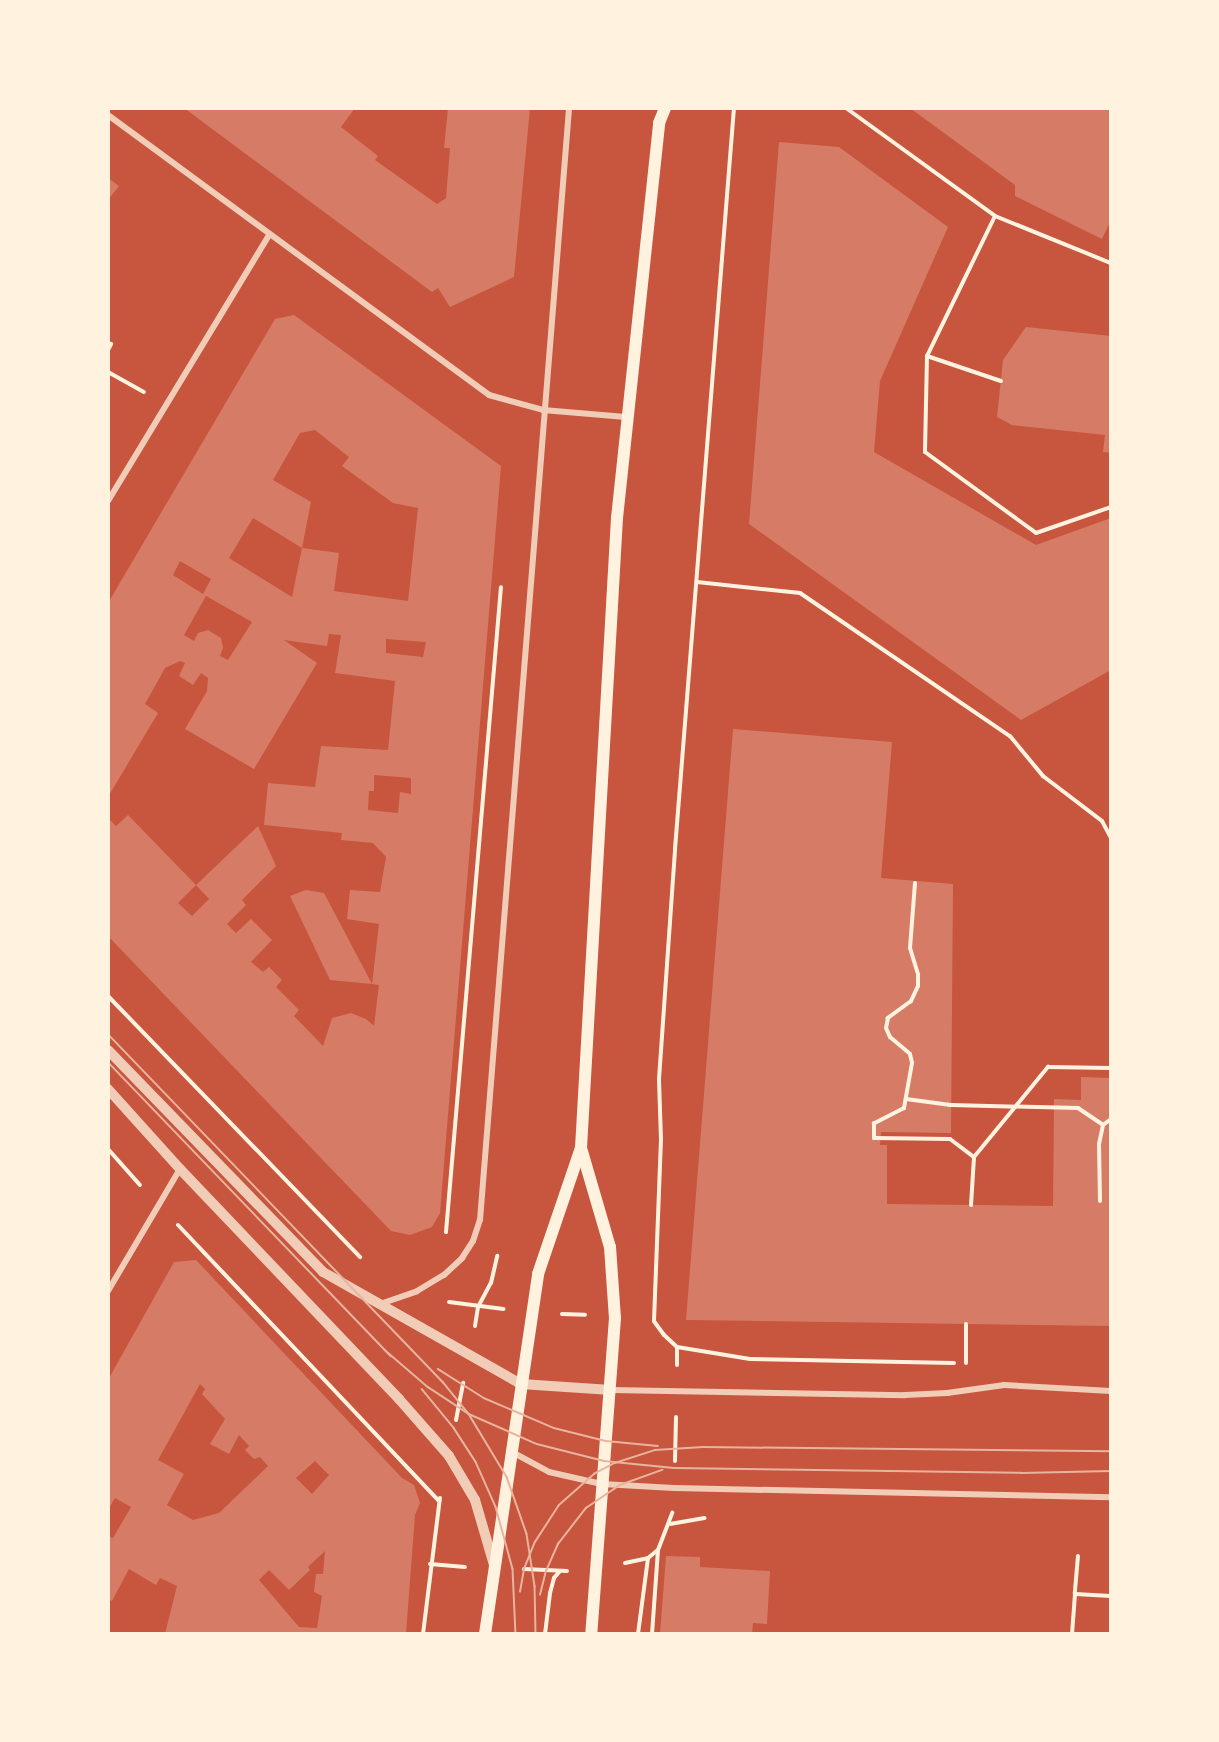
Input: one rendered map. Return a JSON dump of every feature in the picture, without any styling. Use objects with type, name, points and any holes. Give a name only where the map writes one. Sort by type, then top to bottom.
[{"type":"main road","points":[[484,1634],[538,1274],[581,1148],[609,628],[626,417],[659,123],[657,108]]},
{"type":"main road","points":[[659,123],[665,108]]},
{"type":"main road","points":[[581,1148],[610,1247],[615,1318],[591,1634]]},
{"type":"street","points":[[379,1304],[417,1291],[444,1275],[462,1258],[473,1241],[480,1220],[543,410],[569,108]]},
{"type":"street","points":[[108,115],[489,395],[543,410],[626,417]]},
{"type":"street","points":[[108,501],[270,234]]},
{"type":"street","points":[[108,1050],[322,1272],[521,1384],[611,1390],[905,1395],[947,1393],[1004,1385],[1111,1391]]},
{"type":"street","points":[[108,1089],[399,1399],[448,1456],[474,1500],[495,1568]]},
{"type":"street","points":[[108,1291],[180,1168]]},
{"type":"street","points":[[511,1452],[549,1472],[602,1484],[674,1488],[1111,1497]]},
{"type":"path","points":[[734,108],[659,1079],[661,1140],[654,1321],[677,1347],[750,1359],[976,1363]]},
{"type":"path","points":[[846,108],[995,216],[1111,263]]},
{"type":"path","points":[[995,216],[927,356],[925,452],[1036,533],[1111,507]]},
{"type":"path","points":[[108,350],[111,344]]},
{"type":"path","points":[[927,356],[1001,381]]},
{"type":"path","points":[[108,372],[166,405]]},
{"type":"path","points":[[445,1240],[502,580]]},
{"type":"path","points":[[697,582],[800,593],[1010,736],[1043,776],[1102,821],[1111,838]]},
{"type":"path","points":[[915,883],[910,948],[918,975],[918,986],[911,1001],[891,1014],[886,1023],[888,1033],[912,1059],[906,1099],[904,1108],[874,1123],[874,1138],[950,1139],[974,1157]]},
{"type":"path","points":[[108,996],[365,1260]]},
{"type":"path","points":[[971,1205],[974,1157],[1048,1066],[1111,1068]]},
{"type":"path","points":[[906,1099],[951,1105],[1081,1109],[1103,1125]]},
{"type":"path","points":[[1100,1201],[1097,1160],[1103,1125],[1111,1119]]},
{"type":"path","points":[[108,1149],[196,1245],[392,1447],[440,1501]]},
{"type":"path","points":[[196,1245],[205,1243]]},
{"type":"path","points":[[417,1291],[459,1305],[615,1318]]},
{"type":"path","points":[[423,1634],[430,1564],[440,1501],[478,1307]]},
{"type":"path","points":[[966,1324],[966,1363]]},
{"type":"path","points":[[652,1634],[658,1550],[670,1524],[674,1488],[677,1347]]},
{"type":"path","points":[[430,1564],[559,1572],[648,1558],[658,1550]]},
{"type":"path","points":[[1072,1634],[1078,1556]]},
{"type":"path","points":[[638,1634],[648,1558]]},
{"type":"path","points":[[559,1572],[565,1577]]},
{"type":"path","points":[[545,1634],[550,1593],[559,1572]]},
{"type":"path","points":[[1075,1594],[1111,1596]]},
{"type":"building","points":[[184,108],[314,108],[317,110],[319,108],[355,108],[341,127],[378,156],[375,160],[437,204],[446,198],[450,148],[444,148],[448,108],[530,108],[514,277],[450,307],[438,288],[432,292]]},
{"type":"building","points":[[910,108],[1111,108],[1111,220],[1102,239],[1015,196],[1015,185]]},
{"type":"building","points":[[779,142],[839,147],[948,227],[880,381],[874,452],[1036,545],[1111,518],[1111,670],[1021,720],[749,524]]},
{"type":"building","points":[[108,178],[119,186],[108,200]]},
{"type":"building","points":[[294,315],[501,466],[440,1213],[432,1227],[410,1235],[391,1231],[108,936],[108,818],[116,826],[128,815],[196,885],[258,826],[276,866],[242,900],[246,905],[227,924],[236,933],[251,919],[272,940],[251,962],[263,972],[269,967],[282,980],[276,987],[299,1010],[294,1016],[323,1046],[332,1018],[351,1013],[366,1019],[374,1026],[379,985],[372,984],[379,924],[347,919],[350,890],[380,892],[386,857],[373,843],[341,840],[342,833],[264,825],[268,783],[315,787],[321,746],[388,750],[395,681],[335,673],[341,635],[329,634],[327,646],[284,640],[317,663],[254,769],[185,729],[207,691],[208,678],[201,673],[193,685],[179,676],[185,663],[180,661],[165,668],[145,704],[158,713],[108,797],[108,603],[275,319]],"holes":[[[315,430],[349,457],[342,466],[393,503],[418,508],[408,601],[334,591],[339,553],[302,548],[311,502],[273,480],[300,433]],[[253,518],[302,548],[292,597],[229,558]],[[180,561],[211,579],[203,594],[173,575]],[[206,596],[252,622],[228,660],[220,656],[223,648],[221,638],[208,630],[198,633],[194,641],[184,635]],[[386,639],[426,642],[423,657],[386,653]],[[374,775],[411,778],[411,794],[400,792],[398,813],[368,810],[369,791],[374,791]],[[196,885],[209,899],[192,916],[178,903]]]},
{"type":"building","points":[[1026,327],[1111,336],[1111,453],[1103,452],[1105,435],[1012,425],[997,417],[1003,360]]},
{"type":"building","points":[[733,729],[892,742],[881,878],[953,884],[951,1133],[881,1132],[880,1145],[887,1145],[887,1204],[1053,1206],[1054,1099],[1081,1100],[1081,1077],[1111,1078],[1111,1326],[686,1320]]},
{"type":"building","points":[[306,890],[324,893],[372,984],[330,980],[290,896]]},
{"type":"building","points":[[196,1260],[402,1478],[414,1485],[420,1503],[415,1515],[406,1634],[165,1634],[177,1586],[160,1578],[156,1585],[129,1569],[112,1601],[108,1599],[108,1536],[113,1538],[131,1507],[115,1498],[108,1510],[108,1380],[174,1262]],"holes":[[[200,1384],[205,1389],[202,1394],[225,1419],[210,1444],[229,1454],[239,1435],[249,1446],[245,1450],[254,1459],[260,1457],[268,1466],[219,1513],[193,1520],[167,1505],[184,1474],[158,1460]],[[315,1461],[329,1475],[312,1494],[296,1478]],[[325,1551],[323,1574],[316,1574],[314,1592],[322,1596],[317,1628],[299,1627],[259,1580],[269,1570],[289,1590],[310,1570],[308,1567]]]},
{"type":"building","points":[[666,1556],[700,1557],[700,1567],[770,1571],[767,1624],[753,1623],[752,1634],[660,1634]]},
{"type":"tram line","points":[[108,1034],[443,1382],[469,1414],[507,1477],[527,1534],[535,1586],[536,1634]]},
{"type":"tram line","points":[[108,1062],[391,1356]]},
{"type":"tram line","points":[[385,1350],[428,1387],[469,1414],[537,1444],[604,1461],[674,1468],[1021,1473],[1111,1471]]},
{"type":"tram line","points":[[438,1369],[484,1398],[554,1428],[606,1441],[658,1446]]},
{"type":"tram line","points":[[422,1389],[454,1428],[476,1462],[496,1507],[513,1569],[516,1634]]},
{"type":"tram line","points":[[520,1592],[524,1569],[535,1542],[559,1505],[594,1474],[615,1463],[655,1450],[703,1447],[1111,1451]]},
{"type":"tram line","points":[[540,1595],[546,1571],[558,1544],[586,1508],[620,1485],[662,1470]]}]
